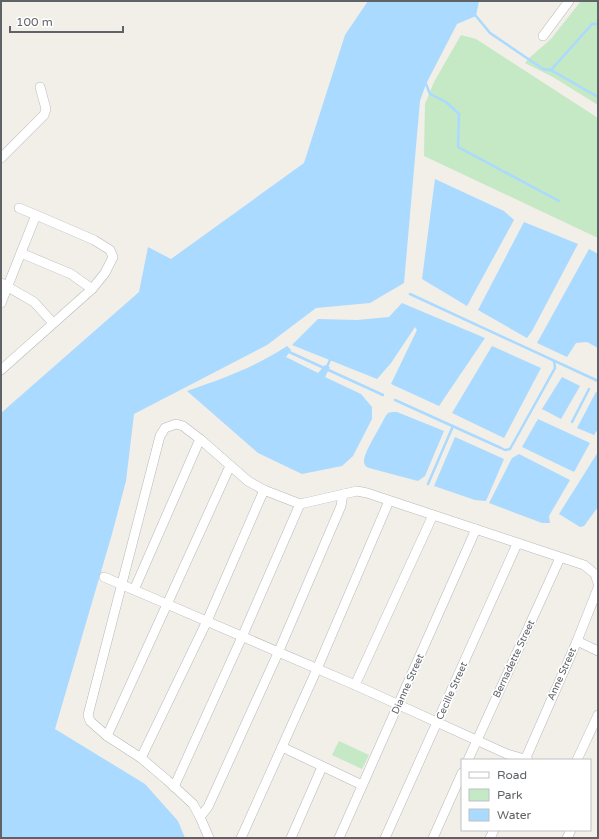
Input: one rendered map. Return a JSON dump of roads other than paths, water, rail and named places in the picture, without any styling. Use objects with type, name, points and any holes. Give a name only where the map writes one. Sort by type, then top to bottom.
[{"type":"street","points":[[543,36],[569,1]]},
{"type":"street","points":[[1,158],[44,115],[46,109],[40,87]]},
{"type":"street","points":[[1,370],[92,289],[105,273],[113,257],[110,250],[94,240],[18,208]]},
{"type":"street","points":[[1,303],[4,284],[21,253],[36,215]]},
{"type":"street","points":[[21,253],[71,274],[92,289]]},
{"type":"street","points":[[4,284],[34,302],[53,323]]},
{"type":"street","points":[[210,838],[193,804],[168,780],[141,758],[107,736],[90,721],[88,715],[121,584],[163,430],[171,425],[180,424],[200,439],[248,481],[264,490],[300,504],[357,491],[362,492],[584,565],[595,574],[598,583]]},
{"type":"street","points":[[134,590],[200,439]]},
{"type":"street","points":[[107,736],[230,466]]},
{"type":"street","points":[[141,758],[207,621],[264,490]]},
{"type":"street","points":[[200,816],[208,807],[278,653],[341,506],[343,494]]},
{"type":"street","points":[[241,838],[390,501]]},
{"type":"street","points":[[174,787],[300,504]]},
{"type":"street","points":[[356,685],[433,515]]},
{"type":"street","name":"Dianne Street","points":[[339,838],[399,706],[476,529]]},
{"type":"street","name":"Cecille Street","points":[[385,838],[438,723],[517,544]]},
{"type":"street","name":"Bernadette Street","points":[[468,759],[560,558]]},
{"type":"street","points":[[104,577],[278,653],[356,685],[399,706],[507,754],[523,759]]},
{"type":"street","name":"Anne Street","points":[[526,759],[598,588]]},
{"type":"street","points":[[577,641],[598,651]]},
{"type":"street","points":[[577,759],[598,715]]},
{"type":"street","points":[[282,748],[362,785]]},
{"type":"street","points":[[507,754],[514,759]]},
{"type":"street","points":[[291,838],[322,767]]},
{"type":"street","points":[[433,838],[461,775]]},
{"type":"water","points":[[368,1],[479,1],[476,16],[457,24],[426,84],[420,101],[404,283],[370,303],[316,308],[267,345],[134,414],[126,481],[55,729],[145,784],[178,821],[185,838],[1,838],[1,413],[139,292],[148,247],[171,259],[304,163],[345,35]]},
{"type":"water","points":[[435,179],[504,211],[514,220],[467,306],[422,279]]},
{"type":"water","points":[[524,222],[578,244],[527,338],[478,310]]},
{"type":"water","points":[[589,249],[598,254],[598,348],[587,342],[576,343],[567,357],[537,343]]},
{"type":"water","points":[[402,303],[485,338],[439,406],[391,384],[417,330],[415,327],[391,363],[377,379],[292,345],[318,319],[357,320],[389,317]]},
{"type":"water","points":[[287,346],[291,350],[286,357],[318,373],[325,365],[330,367],[325,377],[361,394],[372,407],[372,419],[353,456],[342,466],[302,474],[258,453],[187,391],[251,366]]},
{"type":"water","points":[[492,346],[541,368],[504,438],[452,413]]},
{"type":"water","points":[[562,377],[580,386],[561,419],[542,409]]},
{"type":"water","points":[[596,392],[598,393],[598,429],[594,435],[577,428]]},
{"type":"water","points":[[397,412],[444,431],[425,476],[418,481],[369,468],[364,464],[365,457],[373,439],[385,417],[388,413]]},
{"type":"water","points":[[538,419],[590,443],[574,472],[522,447]]},
{"type":"water","points":[[455,437],[504,459],[486,501],[475,500],[434,486]]},
{"type":"water","points":[[598,452],[598,507],[584,526],[580,527],[559,514]]},
{"type":"water","points":[[519,454],[570,480],[549,516],[550,523],[542,523],[489,503],[512,458]]},
{"type":"waterway","points":[[476,16],[490,33],[543,69],[551,70],[592,24],[598,24]]},
{"type":"waterway","points":[[551,70],[598,97]]},
{"type":"waterway","points":[[426,84],[430,94],[446,102],[459,114],[458,147],[559,201]]},
{"type":"waterway","points":[[410,294],[598,381]]},
{"type":"waterway","points":[[287,351],[383,395]]},
{"type":"waterway","points":[[326,369],[330,360]]},
{"type":"waterway","points":[[395,400],[505,450],[510,449],[555,368],[554,361]]},
{"type":"waterway","points":[[572,422],[589,389]]},
{"type":"waterway","points":[[428,484],[453,426]]}]
